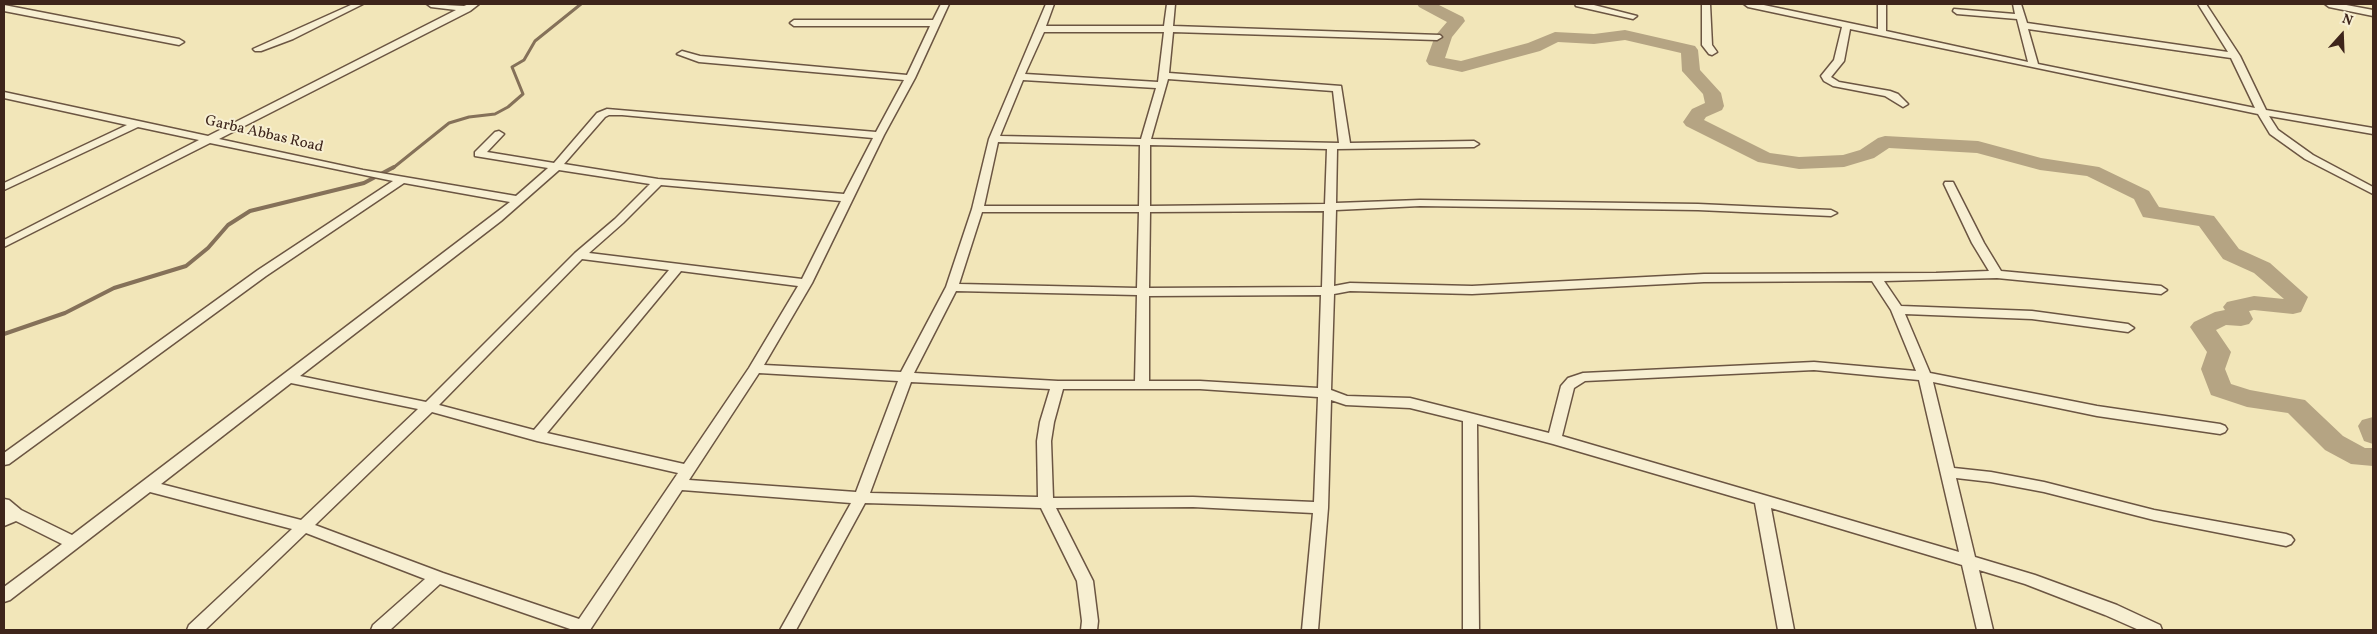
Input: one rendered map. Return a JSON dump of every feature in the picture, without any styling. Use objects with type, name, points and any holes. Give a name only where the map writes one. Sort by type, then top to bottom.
[{"type":"street","points":[[258,49],[290,37],[359,4]]},
{"type":"street","points":[[431,4],[467,10]]},
{"type":"street","points":[[4,244],[467,10],[475,4]]},
{"type":"street","points":[[148,486],[303,526],[436,577],[582,629],[755,368],[806,282],[946,4]]},
{"type":"street","points":[[788,630],[861,498],[906,376],[952,288],[978,209],[994,139],[1019,77],[1042,29],[1050,4]]},
{"type":"street","points":[[1142,383],[1145,142],[1163,81],[1170,4]]},
{"type":"street","points":[[1579,4],[1633,16]]},
{"type":"street","points":[[1706,4],[1707,45],[1712,52]]},
{"type":"street","points":[[1748,4],[1784,8],[2034,66],[2262,112],[2373,131]]},
{"type":"street","points":[[1882,4],[1882,32]]},
{"type":"street","points":[[2017,4],[2034,66]]},
{"type":"street","points":[[2202,4],[2235,56],[2262,112],[2274,132],[2287,143],[2373,191]]},
{"type":"street","points":[[2328,4],[2373,13]]},
{"type":"street","points":[[4,8],[179,42]]},
{"type":"street","points":[[1957,11],[2235,56]]},
{"type":"street","points":[[794,23],[936,23]]},
{"type":"street","points":[[1847,24],[1839,61],[1826,76],[1827,79],[1836,84],[1887,93],[1895,96],[1903,104]]},
{"type":"street","points":[[1042,29],[1169,28],[1437,37]]},
{"type":"street","points":[[682,54],[699,58],[910,78]]},
{"type":"street","points":[[1019,77],[1338,88],[1339,146],[1329,207],[1329,291],[1322,508],[1310,630]]},
{"type":"street","name":"Garba Abbas Road","points":[[6,96],[211,138],[362,173],[518,200]]},
{"type":"street","points":[[4,596],[497,219],[557,166],[596,120],[607,112],[879,136]]},
{"type":"street","points":[[4,187],[140,123]]},
{"type":"street","points":[[498,134],[479,154],[658,182],[848,198]]},
{"type":"street","points":[[994,139],[1339,146],[1474,144]]},
{"type":"street","points":[[4,460],[395,179]]},
{"type":"street","points":[[195,630],[429,407],[579,255],[619,221],[658,182]]},
{"type":"street","points":[[1949,184],[1978,243],[1998,274]]},
{"type":"street","points":[[978,209],[1300,209],[1420,203],[1698,207],[1831,213]]},
{"type":"street","points":[[579,255],[806,282]]},
{"type":"street","points":[[538,436],[677,268]]},
{"type":"street","points":[[952,288],[1144,292],[1329,291],[1350,287],[1472,290],[1704,278],[1998,274],[2161,290]]},
{"type":"street","points":[[1876,277],[1897,310],[1924,376],[1985,630]]},
{"type":"street","points":[[1897,310],[2032,315],[2128,328]]},
{"type":"street","points":[[1554,439],[1568,386],[1573,380],[1583,377],[1814,366],[1924,376],[2097,411],[2220,429]]},
{"type":"street","points":[[755,368],[1058,385],[1142,383],[1200,385],[1326,393],[1346,400],[1410,403],[1554,439],[1969,561],[2038,583],[2110,610],[2154,630]]},
{"type":"street","points":[[287,378],[429,407],[538,436],[686,470]]},
{"type":"street","points":[[1058,385],[1047,422],[1044,441],[1046,503],[1085,581],[1090,621],[1089,630]]},
{"type":"street","points":[[1470,417],[1471,630]]},
{"type":"street","points":[[1947,472],[1991,477],[2044,487],[2154,515],[2286,540]]},
{"type":"street","points":[[678,484],[861,498],[1046,503],[1193,502],[1322,508]]},
{"type":"street","points":[[1762,501],[1786,630]]},
{"type":"street","points":[[4,504],[10,518],[74,543]]},
{"type":"street","points":[[378,630],[436,577]]},
{"type":"waterway","points":[[393,168],[449,123],[469,117],[495,114],[508,107],[523,94],[512,67],[524,60],[535,41],[581,4]]},
{"type":"waterway","points":[[1425,4],[1457,21],[1444,36],[1435,61],[1462,67],[1499,55],[1534,47],[1555,37],[1594,39],[1625,35],[1689,50],[1691,71],[1712,93],[1715,106],[1699,113],[1693,122],[1765,158],[1799,163],[1844,161],[1867,154],[1885,142],[1978,147],[2040,164],[2092,171],[2142,195],[2151,212],[2206,221],[2231,254],[2262,268],[2296,297],[2293,307],[2254,303],[2235,307],[2241,319],[2223,317],[2202,327],[2219,352],[2213,369],[2220,389],[2247,398],[2296,406],[2334,443],[2361,457],[2373,457]]},
{"type":"waterway","points":[[4,334],[65,313],[114,288],[186,266],[208,248],[228,225],[250,211],[364,183],[394,167]]},
{"type":"waterway","points":[[2373,426],[2371,426],[2373,435]]}]
